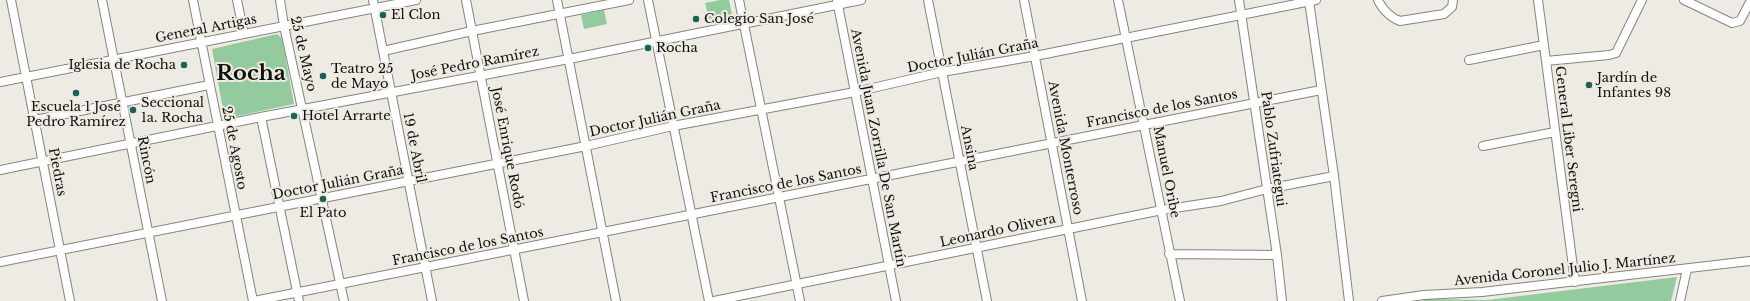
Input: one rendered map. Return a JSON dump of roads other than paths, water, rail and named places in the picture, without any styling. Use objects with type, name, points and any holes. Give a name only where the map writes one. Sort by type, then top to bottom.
[{"type":"street","name":"Piedras","points":[[11,0],[70,301]]},
{"type":"street","name":"Rincón","points":[[102,0],[162,301]]},
{"type":"street","name":"25 de Agosto","points":[[192,0],[254,301]]},
{"type":"street","points":[[237,0],[244,34]]},
{"type":"street","name":"25 de Mayo","points":[[280,0],[284,26],[304,110],[344,301]]},
{"type":"street","name":"General Artigas","points":[[0,82],[284,26],[374,4],[416,0]]},
{"type":"street","name":"José Enrique Rodó","points":[[466,0],[524,301]]},
{"type":"street","points":[[557,0],[616,301]]},
{"type":"street","points":[[383,51],[472,31],[629,0]]},
{"type":"street","points":[[648,0],[710,301]]},
{"type":"street","points":[[739,0],[800,301]]},
{"type":"street","name":"José Pedro Ramírez","points":[[0,170],[131,145],[261,117],[656,42],[838,2],[861,0]]},
{"type":"street","name":"Ansina","points":[[928,0],[987,301]]},
{"type":"street","name":"Avenida Monterroso","points":[[1024,0],[1082,301]]},
{"type":"street","name":"Manuel Oribe","points":[[1118,0],[1125,39],[1145,125],[1169,254],[1180,301]]},
{"type":"street","name":"Pablo Zufriategui","points":[[1239,0],[1277,255],[1282,301]]},
{"type":"street","points":[[1378,0],[1386,12],[1396,20],[1400,21],[1444,14],[1452,7],[1452,0]]},
{"type":"street","name":"General Liber Seregni","points":[[1538,0],[1574,282]]},
{"type":"street","points":[[1546,61],[1616,53],[1642,0]]},
{"type":"street","points":[[1684,0],[1732,23],[1740,20],[1750,2]]},
{"type":"street","points":[[1312,1],[1321,90],[1334,176],[1349,301]]},
{"type":"street","name":"Doctor Julián Graña","points":[[0,262],[586,146],[673,126],[855,92],[942,72],[1125,39],[1312,1]]},
{"type":"street","name":"Avenida Juan Zorrilla De San Martín","points":[[838,2],[871,179],[896,301]]},
{"type":"street","name":"19 de Abril","points":[[374,4],[432,301]]},
{"type":"street","points":[[1470,60],[1544,46]]},
{"type":"street","points":[[35,120],[209,85]]},
{"type":"street","name":"Francisco de los Santos","points":[[254,301],[298,297],[341,284],[1321,90]]},
{"type":"street","points":[[261,117],[298,297]]},
{"type":"street","points":[[1483,146],[1555,132]]},
{"type":"street","name":"Leonardo Olivera","points":[[714,301],[1162,210],[1222,201],[1267,189],[1334,176]]},
{"type":"street","points":[[1169,254],[1277,255]]},
{"type":"street","name":"Avenida Coronel Julio J. Martínez","points":[[1382,301],[1424,295],[1482,292],[1750,261]]},
{"type":"street","points":[[1680,301],[1687,269]]},
{"type":"place","name":"El Clon","points":[[383,15]]},
{"type":"place","name":"Colegio San José","points":[[696,19]]},
{"type":"place","name":"Rocha","points":[[648,48]]},
{"type":"place","name":"Iglesia de Rocha","points":[[184,65]]},
{"type":"place","name":"Teatro 25 de Mayo","points":[[323,76]]},
{"type":"place","name":"Jardín de Infantes 98","points":[[1589,85]]},
{"type":"place","name":"Escuela 1 José Pedro Ramírez","points":[[76,93]]},
{"type":"place","name":"Seccional 1a. Rocha","points":[[133,110]]},
{"type":"place","name":"Hotel Arrarte","points":[[294,116]]},
{"type":"place","name":"El Pato","points":[[323,199]]},
{"type":"district","name":"Rocha","points":[[251,74]]}]
